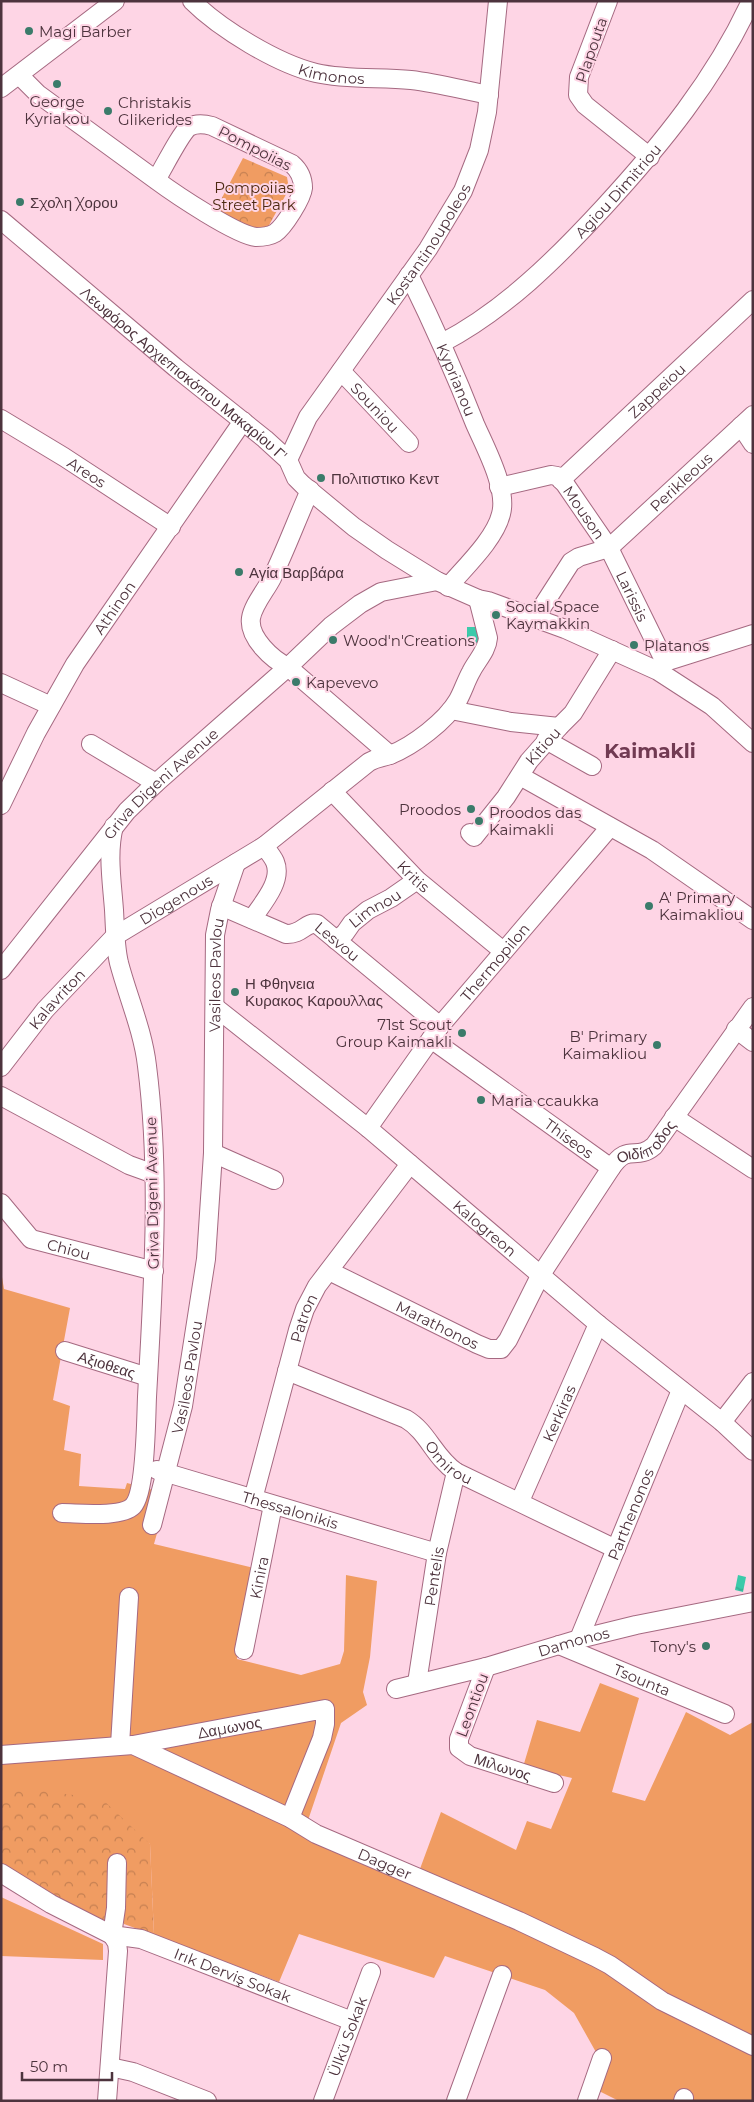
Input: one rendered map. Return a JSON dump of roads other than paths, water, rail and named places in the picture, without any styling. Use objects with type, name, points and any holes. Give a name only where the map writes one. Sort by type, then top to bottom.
[{"type":"street","points":[[91,19],[93,1]]},
{"type":"street","points":[[1,88],[115,1]]},
{"type":"street","name":"Kimonos","points":[[192,1],[243,39],[304,70],[338,76],[424,82],[489,95]]},
{"type":"street","name":"Kostantinoupoleos","points":[[288,460],[308,417],[438,233],[463,191],[479,150],[489,95],[498,1]]},
{"type":"street","name":"Plapouta","points":[[608,1],[579,77],[578,95],[586,105],[650,157]]},
{"type":"street","name":"Agiou Dimitriou","points":[[442,343],[476,323],[530,280],[584,229],[650,157],[708,78],[751,1]]},
{"type":"street","name":"Pompoiias","points":[[19,75],[38,94],[156,180],[225,223],[253,236],[259,237],[275,233],[283,225],[300,197],[303,186],[300,174],[292,164],[212,126],[203,124],[194,125],[185,132],[156,180]]},
{"type":"street","name":"Λεωφόρος Αρχιεπισκόπου Μακαρίου Γ'","points":[[1,220],[100,305],[243,421],[288,460],[296,478],[354,527],[387,550],[443,584],[478,599],[565,629],[612,650],[661,666],[712,706],[753,743]]},
{"type":"street","name":"Kyprianou","points":[[409,275],[442,343],[499,487],[502,505],[500,519],[489,539],[443,584]]},
{"type":"street","name":"Zappeiou","points":[[561,480],[753,300]]},
{"type":"street","name":"Souniou","points":[[341,371],[410,443]]},
{"type":"street","name":"Areos","points":[[1,420],[64,457],[171,527]]},
{"type":"street","name":"Athinon","points":[[1,805],[51,706],[75,664],[243,421]]},
{"type":"street","points":[[747,421],[753,444]]},
{"type":"street","name":"Perikleous","points":[[609,548],[747,421]]},
{"type":"street","name":"Mouson","points":[[499,487],[542,476],[551,475],[561,480],[609,548]]},
{"type":"street","points":[[310,490],[251,619],[254,632],[266,652],[273,659],[288,667],[390,755]]},
{"type":"street","points":[[535,618],[571,562],[578,557],[609,548]]},
{"type":"street","name":"Larissis","points":[[609,548],[661,666]]},
{"type":"street","name":"Griva Digeni Avenue","points":[[62,1513],[106,1514],[117,1513],[132,1507],[136,1500],[144,1467],[154,1271],[154,1174],[147,1064],[118,961],[110,848],[114,826],[156,783],[288,667],[331,626],[360,604],[381,592],[443,584]]},
{"type":"street","points":[[236,862],[264,846],[369,762],[379,756],[390,755],[419,738],[451,710],[487,644],[488,638],[478,599]]},
{"type":"street","points":[[661,666],[753,634]]},
{"type":"street","name":"Kitiou","points":[[470,834],[474,837],[488,821],[546,740],[573,713],[612,650]]},
{"type":"street","points":[[1,683],[51,706]]},
{"type":"street","points":[[451,710],[511,722],[559,727]]},
{"type":"street","points":[[546,740],[592,766]]},
{"type":"street","points":[[90,744],[156,783]]},
{"type":"street","points":[[520,776],[666,859],[753,920]]},
{"type":"street","name":"Kritis","points":[[332,792],[417,880],[503,951]]},
{"type":"street","points":[[1,970],[114,826]]},
{"type":"street","name":"Thermopilon","points":[[368,1128],[436,1032],[610,827]]},
{"type":"street","points":[[252,919],[271,890],[276,878],[275,862],[264,846]]},
{"type":"street","name":"Diogenous","points":[[116,936],[236,862]]},
{"type":"street","name":"Vasileos Pavlou","points":[[152,1525],[183,1406],[204,1278],[210,1224],[213,1153],[215,934],[221,906],[236,862]]},
{"type":"street","name":"Limnou","points":[[336,940],[368,910],[391,898],[417,880]]},
{"type":"street","name":"Lesvou","points":[[221,906],[286,934],[294,934],[313,923],[317,924],[436,1032]]},
{"type":"street","name":"Kalavriton","points":[[1,1067],[45,1010],[116,936]]},
{"type":"street","name":"Kalogreon","points":[[215,1007],[368,1128],[540,1276],[722,1422],[753,1451]]},
{"type":"street","name":"Οιδίποδος","points":[[540,1276],[619,1156],[625,1153],[648,1151],[654,1146],[753,1007]]},
{"type":"street","points":[[736,1029],[753,1042]]},
{"type":"street","name":"Thiseos","points":[[436,1032],[611,1168]]},
{"type":"street","points":[[1,1096],[128,1165],[154,1174]]},
{"type":"street","points":[[674,1117],[753,1169]]},
{"type":"street","points":[[213,1153],[274,1180]]},
{"type":"street","name":"Patron","points":[[253,1499],[305,1309],[317,1286],[410,1164]]},
{"type":"street","name":"Chiou","points":[[1,1203],[31,1239],[154,1271]]},
{"type":"street","name":"Marathonos","points":[[329,1271],[477,1344],[495,1350],[501,1349],[504,1345],[540,1276]]},
{"type":"street","name":"Kerkiras","points":[[520,1501],[598,1324]]},
{"type":"street","name":"Αξιοθεας","points":[[65,1351],[148,1377]]},
{"type":"street","name":"Omirou","points":[[287,1370],[406,1419],[421,1432],[443,1462],[456,1472],[520,1501],[616,1549]]},
{"type":"street","points":[[722,1422],[753,1382]]},
{"type":"street","name":"Parthenonos","points":[[579,1639],[680,1390]]},
{"type":"street","name":"Thessalonikis","points":[[144,1467],[437,1553]]},
{"type":"street","name":"Pentelis","points":[[417,1683],[437,1553],[456,1472]]},
{"type":"street","name":"Kinira","points":[[244,1650],[273,1505]]},
{"type":"street","points":[[127,1745],[129,1597]]},
{"type":"street","name":"Damonos","points":[[396,1689],[486,1667],[579,1639],[665,1618],[753,1602]]},
{"type":"street","name":"Tsounta","points":[[559,1645],[726,1714]]},
{"type":"street","name":"Leontiou","points":[[458,1744],[486,1667]]},
{"type":"street","name":"Δαμωνος","points":[[127,1745],[325,1709],[325,1724],[322,1738],[290,1818]]},
{"type":"street","name":"Μιλωνος","points":[[458,1744],[459,1748],[466,1754],[554,1782]]},
{"type":"street","name":"Dagger","points":[[1,1755],[127,1745],[290,1818],[316,1834],[519,1921],[595,1957],[622,1972],[662,2001],[753,2046]]},
{"type":"street","points":[[107,2101],[118,1951],[117,1943],[112,1935],[116,1908],[117,1862]]},
{"type":"street","name":"Irık Derviş Sokak","points":[[1,1873],[51,1904],[112,1935],[140,1939],[352,2021]]},
{"type":"street","name":"Ülkü Sokak","points":[[323,2101],[371,1972]]},
{"type":"street","points":[[456,2101],[502,1975]]},
{"type":"street","points":[[587,2101],[602,2058]]},
{"type":"street","points":[[110,2067],[133,2072],[207,2101]]},
{"type":"water","points":[[467,627],[478,627],[479,643],[467,644]]},
{"type":"water","points":[[738,1575],[746,1577],[743,1592],[735,1590]]},
{"type":"place","name":"Magi Barber","points":[[29,31]]},
{"type":"place","name":"George Kyriakou","points":[[57,84]]},
{"type":"place","name":"Christakis Glikerides","points":[[108,111]]},
{"type":"place","name":"Σχολη Χορου","points":[[20,202]]},
{"type":"place","name":"Πολιτιστικο Κεντ","points":[[321,478]]},
{"type":"place","name":"Αγία Βαρβάρα","points":[[239,572]]},
{"type":"place","name":"Social Space Kaymakkin","points":[[496,615]]},
{"type":"place","name":"Wood'n'Creations","points":[[333,640]]},
{"type":"place","name":"Platanos","points":[[634,645]]},
{"type":"place","name":"Kapevevo","points":[[296,682]]},
{"type":"place","name":"Proodos","points":[[471,809]]},
{"type":"place","name":"Proodos das Kaimakli","points":[[479,821]]},
{"type":"place","name":"A' Primary Kaimakliou","points":[[649,906]]},
{"type":"place","name":"Η Φθηνεια Κυρακος Καρουλλας","points":[[235,992]]},
{"type":"place","name":"71st Scout Group Kaimakli","points":[[462,1033]]},
{"type":"place","name":"B' Primary Kaimakliou","points":[[657,1045]]},
{"type":"place","name":"Maria ccaukka","points":[[481,1100]]},
{"type":"place","name":"Tony's","points":[[706,1646]]},
{"type":"district","name":"Kaimakli","points":[[650,751]]},
{"type":"park label","name":"Pompoiias Street Park","points":[[254,196]]}]
